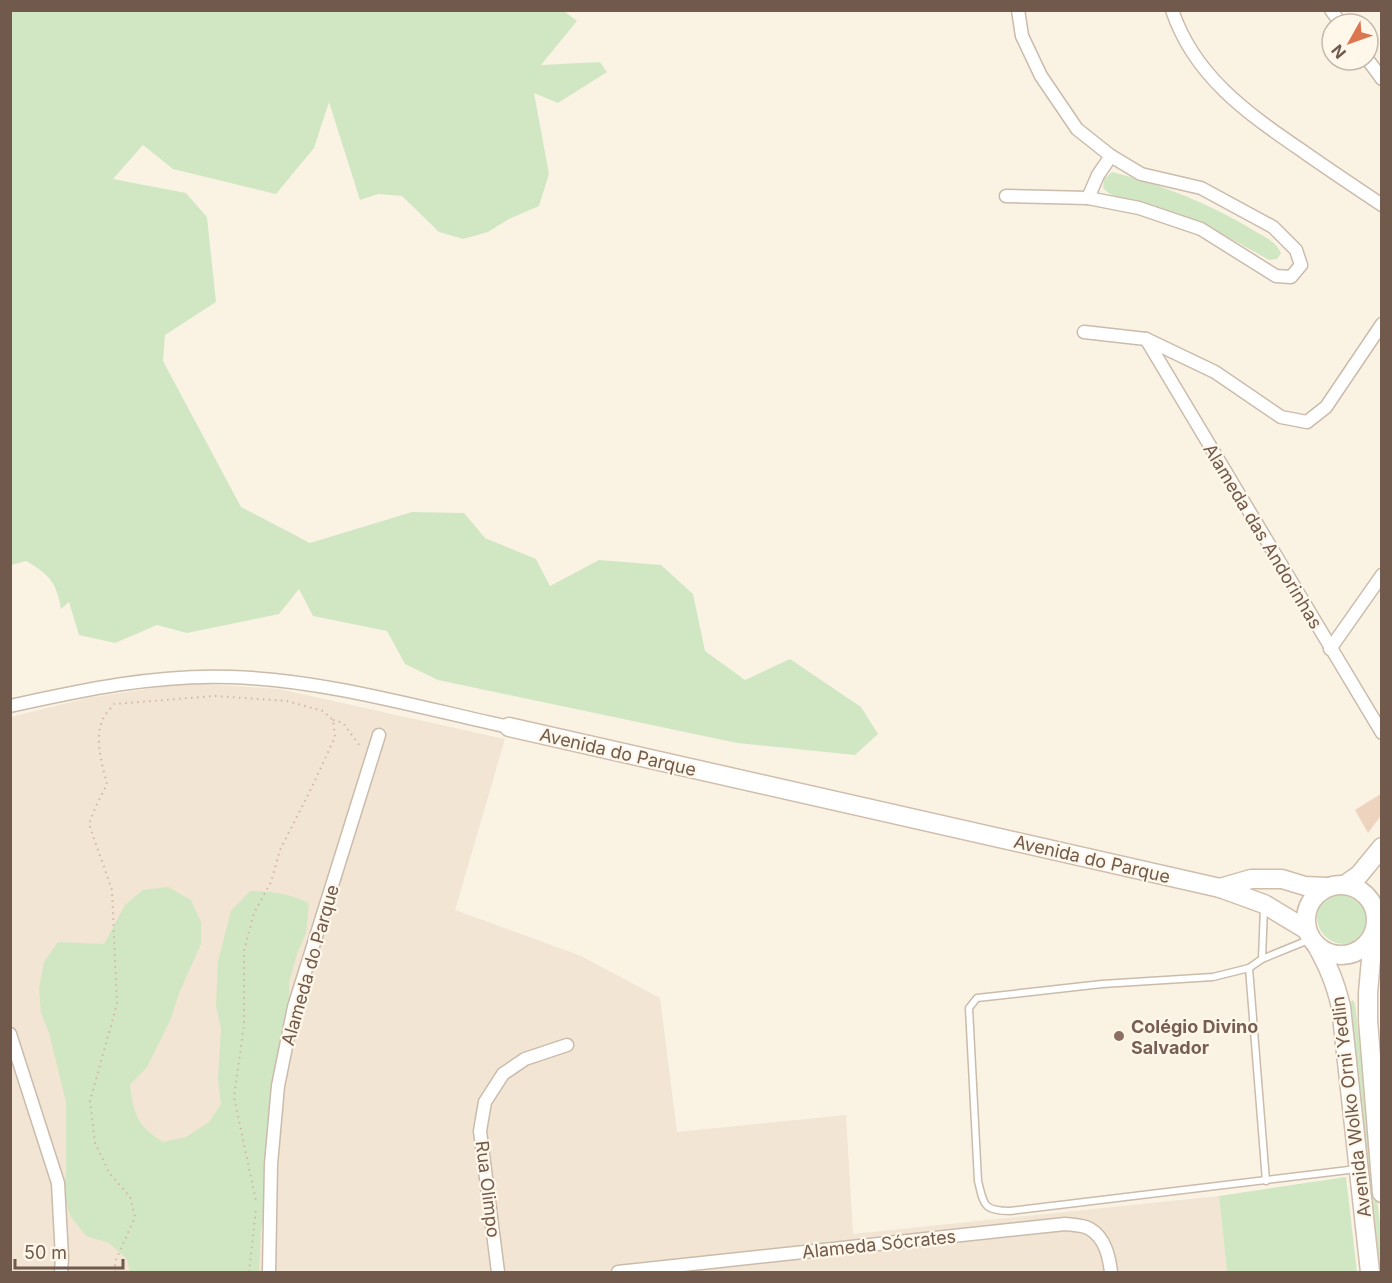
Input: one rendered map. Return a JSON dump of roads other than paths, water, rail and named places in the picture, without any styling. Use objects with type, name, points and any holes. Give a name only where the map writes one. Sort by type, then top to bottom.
[{"type":"street","points":[[1006,196],[1088,198],[1139,208],[1201,229],[1276,276],[1291,277],[1301,265],[1296,250],[1273,227],[1202,188],[1141,174],[1111,156],[1077,129],[1041,76],[1022,36],[1018,10]]},
{"type":"street","points":[[1172,10],[1179,30],[1208,75],[1250,115],[1382,205]]},
{"type":"street","points":[[1088,198],[1098,175],[1111,156]]},
{"type":"street","points":[[1084,332],[1146,339],[1215,372],[1281,417],[1307,422],[1326,407],[1382,324]]},
{"type":"street","name":"Alameda das Andorinhas","points":[[1146,339],[1382,733]]},
{"type":"street","points":[[1330,649],[1382,575]]},
{"type":"street","name":"Avenida do Parque","points":[[10,706],[57,695],[149,680],[231,677],[315,684],[1220,888],[1264,904],[1312,938]]},
{"type":"street","name":"Alameda do Parque","points":[[269,1272],[271,1164],[278,1086],[294,1007],[379,735]]},
{"type":"street","points":[[1346,884],[1359,889],[1379,907],[1377,926],[1373,937],[1364,947],[1347,954],[1328,953],[1312,938],[1305,918],[1309,905],[1315,895],[1326,887],[1346,884],[1359,875],[1382,847]]},
{"type":"street","name":"Avenida do Parque","points":[[1220,888],[1251,879],[1282,879],[1305,886],[1326,887]]},
{"type":"street","name":"Avenida Wolko Orni Yedlin","points":[[1373,937],[1368,1020],[1382,1193]]},
{"type":"street","name":"Avenida Wolko Orni Yedlin","points":[[1312,938],[1328,964],[1341,1007],[1370,1272]]},
{"type":"street","points":[[10,1034],[58,1184],[61,1272]]},
{"type":"street","name":"Rua Olimpo","points":[[498,1272],[480,1131],[485,1102],[503,1074],[525,1059],[567,1045]]},
{"type":"street","name":"Alameda Sócrates","points":[[618,1272],[1065,1224],[1089,1228],[1103,1241],[1111,1272]]},
{"type":"lane","points":[[1262,959],[1264,904]]},
{"type":"lane","points":[[1312,938],[1262,959],[1249,968],[1214,977],[1102,984],[977,998],[969,1008],[978,1181],[984,1205],[992,1211],[1010,1212],[1359,1169]]},
{"type":"lane","points":[[1249,968],[1266,1181]]},
{"type":"place","name":"Colégio Divino Salvador","points":[[1119,1036]]}]
